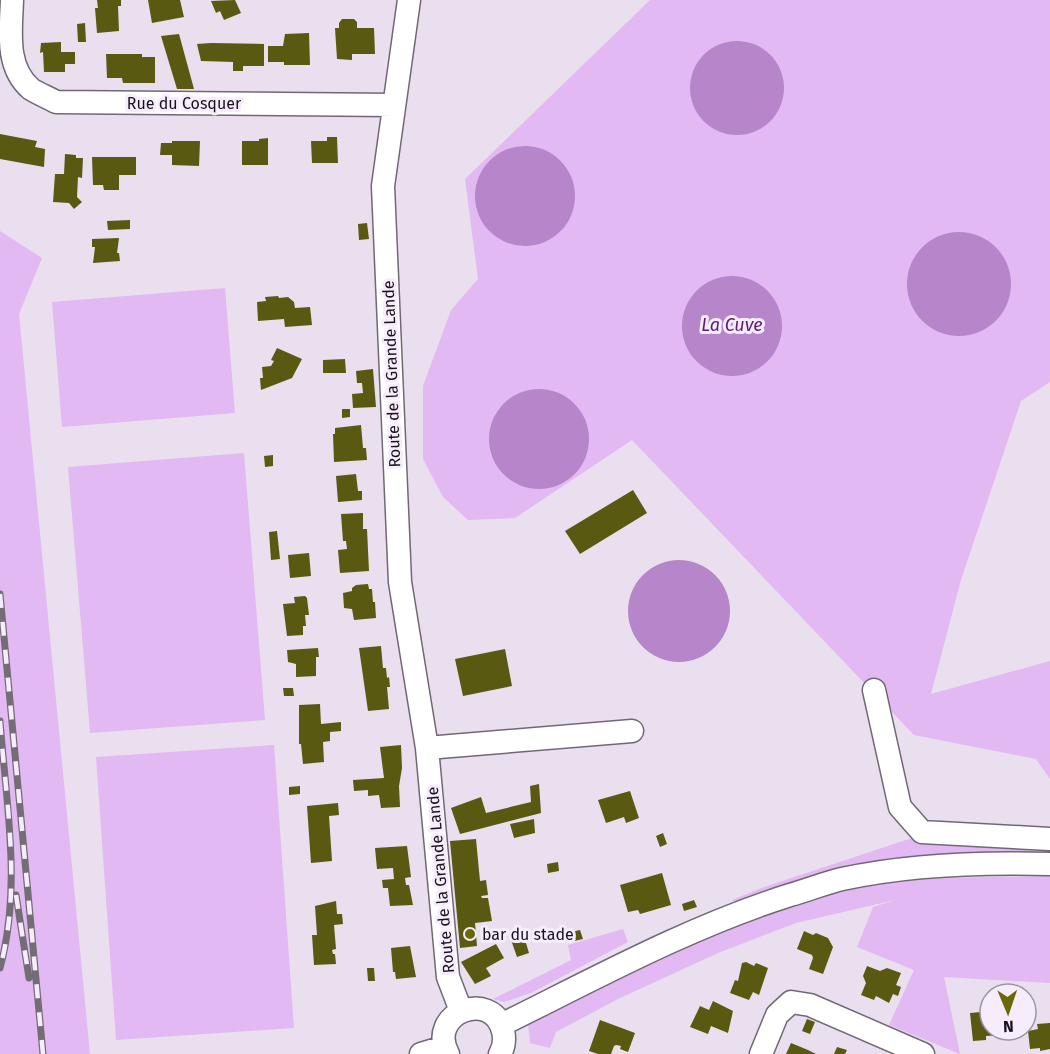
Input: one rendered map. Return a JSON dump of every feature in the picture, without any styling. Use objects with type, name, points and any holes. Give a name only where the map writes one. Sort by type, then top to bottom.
[{"type":"street","name":"Rue du Cosquer","points":[[12,0],[5,41],[14,66],[31,88],[56,102],[394,105]]},
{"type":"street","name":"Route de la Grande Lande","points":[[409,0],[383,186],[400,570],[427,748],[448,977],[461,1011]]},
{"type":"street","points":[[874,690],[900,807],[922,832],[1050,839]]},
{"type":"street","points":[[427,748],[632,731]]},
{"type":"street","points":[[501,1025],[665,944],[746,909],[841,879],[914,867],[993,862],[1050,864]]},
{"type":"street","points":[[761,1054],[777,1015],[791,1002],[810,1005],[923,1054]]},
{"type":"street","points":[[421,1054],[446,1050],[443,1033],[450,1019],[461,1011],[472,1008],[484,1010],[494,1016],[501,1025],[505,1037],[505,1053]]},
{"type":"shaded area","points":[[650,0],[1050,0],[1050,382],[1021,401],[961,580],[931,694],[1050,661],[1050,779],[1036,759],[914,735],[632,440],[515,518],[468,520],[443,497],[423,459],[423,386],[451,310],[478,279],[465,179]]},
{"type":"shaded area","points":[[0,231],[42,258],[19,314],[90,1054],[0,1054]]},
{"type":"shaded area","points":[[225,288],[235,413],[62,427],[52,302]]},
{"type":"shaded area","points":[[244,453],[265,720],[90,733],[68,467]]},
{"type":"shaded area","points":[[274,745],[294,1028],[116,1040],[96,757]]},
{"type":"shaded area","points":[[912,838],[1050,847],[1050,853],[927,858],[737,902],[732,900],[764,887]]},
{"type":"shaded area","points":[[1050,876],[1050,983],[944,977],[960,1054],[889,1025],[914,970],[857,947],[873,907],[895,900],[796,923],[718,953],[618,999],[556,1032],[550,1048],[530,1043],[528,1024],[611,981],[742,923],[831,894],[898,882]]},
{"type":"shaded area","points":[[623,929],[628,942],[531,993],[504,1002],[493,999],[571,960],[568,945]]},
{"type":"water","points":[[737,41],[755,45],[770,55],[780,70],[784,88],[780,106],[770,121],[755,131],[737,135],[719,131],[704,121],[694,106],[690,88],[694,70],[704,55],[719,45]]},
{"type":"water","points":[[525,146],[544,150],[561,160],[571,177],[575,196],[571,215],[561,232],[544,242],[525,246],[506,242],[489,232],[479,215],[475,196],[479,177],[489,160],[506,150]]},
{"type":"water","points":[[959,232],[979,236],[996,247],[1007,264],[1011,284],[1007,304],[996,321],[979,332],[959,336],[939,332],[922,321],[911,304],[907,284],[911,264],[922,247],[939,236]]},
{"type":"water","name":"La Cuve","points":[[732,276],[751,280],[768,290],[778,307],[782,326],[778,345],[768,362],[751,372],[732,376],[713,372],[696,362],[686,345],[682,326],[686,307],[696,290],[713,280]]},
{"type":"water","points":[[539,389],[558,393],[575,403],[585,420],[589,439],[585,458],[575,475],[558,485],[539,489],[520,485],[503,475],[493,458],[489,439],[493,420],[503,403],[520,393]]},
{"type":"water","points":[[679,560],[699,564],[715,575],[726,591],[730,611],[726,631],[715,647],[699,658],[679,662],[659,658],[643,647],[632,631],[628,611],[632,591],[643,575],[659,564]]},
{"type":"building","points":[[97,0],[121,0],[121,6],[118,6],[119,31],[97,33],[95,8],[98,8]]},
{"type":"building","points":[[148,0],[180,0],[184,17],[152,23]]},
{"type":"building","points":[[235,0],[241,13],[224,20],[220,11],[216,13],[211,1]]},
{"type":"building","points":[[342,19],[354,19],[357,22],[357,28],[374,28],[375,54],[352,54],[352,60],[337,59],[335,28],[339,28]]},
{"type":"building","points":[[85,23],[86,42],[78,42],[77,24]]},
{"type":"building","points":[[309,33],[310,65],[284,65],[284,62],[268,62],[268,46],[283,46],[285,34]]},
{"type":"building","points":[[179,34],[194,89],[177,89],[161,36]]},
{"type":"building","points":[[61,42],[61,52],[75,52],[75,64],[65,64],[65,72],[44,72],[43,52],[40,53],[41,43]]},
{"type":"building","points":[[197,44],[264,44],[264,66],[243,66],[243,71],[233,71],[233,62],[201,61]]},
{"type":"building","points":[[106,54],[142,54],[142,57],[155,57],[155,83],[123,83],[122,78],[107,78]]},
{"type":"building","points":[[0,134],[37,141],[35,147],[45,149],[44,167],[0,159]]},
{"type":"building","points":[[327,137],[337,137],[338,163],[312,163],[311,141],[327,141]]},
{"type":"building","points":[[268,138],[268,165],[242,165],[242,141],[259,141],[259,139]]},
{"type":"building","points":[[172,141],[200,141],[199,166],[172,165],[172,155],[160,155],[161,143],[172,143]]},
{"type":"building","points":[[65,154],[83,158],[82,178],[78,177],[77,197],[82,202],[74,209],[69,203],[53,202],[55,174],[64,174]]},
{"type":"building","points":[[92,157],[136,157],[136,175],[119,175],[119,190],[104,190],[103,185],[93,185]]},
{"type":"building","points":[[130,220],[130,229],[108,230],[107,221]]},
{"type":"building","points":[[367,223],[369,239],[359,240],[358,224]]},
{"type":"building","points":[[119,238],[117,253],[119,253],[120,261],[93,263],[95,247],[92,247],[92,239]]},
{"type":"building","points":[[278,296],[279,298],[288,297],[294,302],[295,308],[310,307],[312,325],[285,327],[284,319],[258,321],[257,302],[266,301],[265,297]]},
{"type":"building","points":[[277,348],[302,359],[292,378],[261,390],[262,367],[271,366],[274,361],[271,360]]},
{"type":"building","points":[[345,359],[346,373],[323,373],[323,360]]},
{"type":"building","points":[[373,369],[376,407],[353,408],[352,394],[363,393],[362,383],[357,383],[356,371]]},
{"type":"building","points":[[342,409],[350,409],[350,417],[342,418]]},
{"type":"building","points":[[361,425],[363,448],[366,448],[367,460],[334,462],[333,434],[335,434],[335,428]]},
{"type":"building","points":[[273,455],[273,466],[265,467],[264,456]]},
{"type":"building","points":[[356,474],[358,491],[362,491],[362,500],[338,502],[336,476]]},
{"type":"building","points":[[633,490],[647,513],[580,554],[565,531]]},
{"type":"building","points":[[363,513],[363,529],[367,529],[369,571],[340,573],[338,550],[347,549],[346,541],[343,541],[341,514]]},
{"type":"building","points":[[277,531],[280,559],[271,560],[269,532]]},
{"type":"building","points":[[309,553],[311,576],[290,578],[288,555]]},
{"type":"building","points":[[368,584],[369,589],[372,589],[376,618],[354,620],[352,609],[344,608],[343,593],[352,591],[356,585]]},
{"type":"building","points":[[305,596],[309,615],[305,615],[306,626],[303,626],[303,635],[287,636],[283,604],[295,603],[294,597]]},
{"type":"building","points":[[381,646],[383,668],[386,668],[387,678],[389,677],[390,687],[387,687],[389,709],[368,711],[359,648]]},
{"type":"building","points":[[318,648],[316,676],[296,677],[296,664],[288,662],[287,650]]},
{"type":"building","points":[[505,649],[512,686],[463,696],[455,659]]},
{"type":"building","points":[[283,688],[293,688],[294,696],[284,696]]},
{"type":"building","points":[[320,704],[321,724],[341,722],[341,731],[330,732],[330,741],[323,742],[324,762],[303,764],[301,744],[299,744],[299,705]]},
{"type":"building","points":[[401,745],[400,807],[381,808],[379,795],[368,796],[368,790],[354,791],[353,780],[384,778],[380,747]]},
{"type":"building","points":[[539,784],[541,813],[460,834],[451,808],[481,797],[486,813],[531,802],[530,786]]},
{"type":"building","points":[[300,786],[300,794],[289,795],[289,787]]},
{"type":"building","points":[[630,791],[639,818],[626,823],[624,817],[606,823],[598,800]]},
{"type":"building","points":[[338,803],[339,815],[329,816],[332,861],[311,863],[307,806]]},
{"type":"building","points":[[534,819],[535,833],[514,838],[510,824]]},
{"type":"building","points":[[663,833],[667,844],[660,847],[656,836]]},
{"type":"building","points":[[476,839],[480,881],[486,880],[488,895],[481,896],[488,898],[492,921],[475,923],[477,946],[460,948],[450,841]]},
{"type":"building","points":[[407,846],[411,877],[405,878],[406,885],[409,885],[413,905],[390,906],[388,888],[383,888],[382,880],[394,879],[393,868],[377,869],[375,848]]},
{"type":"building","points":[[558,862],[559,871],[548,873],[547,864]]},
{"type":"building","points":[[662,873],[671,905],[640,914],[638,910],[628,912],[620,885]]},
{"type":"building","points":[[694,900],[697,907],[684,911],[682,904]]},
{"type":"building","points":[[336,901],[337,914],[342,914],[343,924],[334,925],[336,949],[332,950],[336,964],[314,965],[312,935],[317,935],[315,906]]},
{"type":"building","points":[[580,930],[583,939],[570,942],[567,933]]},
{"type":"building","points":[[804,931],[828,938],[833,947],[823,974],[809,969],[812,955],[797,949]]},
{"type":"building","points":[[523,933],[529,953],[517,957],[510,937]]},
{"type":"building","points":[[496,944],[504,958],[486,968],[491,976],[475,984],[461,962]]},
{"type":"building","points":[[410,946],[416,977],[396,979],[395,972],[393,972],[391,948]]},
{"type":"building","points":[[742,963],[768,968],[759,995],[753,992],[749,1000],[730,993],[735,980],[738,981]]},
{"type":"building","points":[[867,966],[880,971],[887,968],[901,973],[896,985],[901,987],[898,996],[893,994],[889,1003],[876,996],[874,1000],[861,995],[866,983],[863,976]]},
{"type":"building","points":[[367,968],[374,968],[375,981],[368,981]]},
{"type":"building","points":[[713,1001],[733,1011],[728,1033],[711,1026],[708,1034],[690,1027],[700,1006],[709,1010]]},
{"type":"building","points":[[978,1012],[978,1041],[973,1041],[970,1013]]},
{"type":"building","points":[[807,1019],[815,1022],[810,1034],[802,1031]]},
{"type":"building","points":[[600,1020],[635,1033],[628,1052],[616,1045],[611,1054],[589,1051]]},
{"type":"building","points":[[1050,1023],[1050,1049],[1040,1051],[1040,1048],[1030,1049],[1029,1042],[1038,1042],[1038,1024]]},
{"type":"building","points":[[791,1043],[808,1050],[816,1054],[786,1054]]},
{"type":"building","points":[[837,1047],[847,1050],[845,1054],[834,1054]]},
{"type":"railway","points":[[0,594],[43,1054]]},
{"type":"railway","points":[[0,721],[11,876],[7,937],[0,968]]},
{"type":"railway","points":[[16,895],[29,978]]},
{"type":"place","name":"bar du stade","points":[[470,934]]}]
